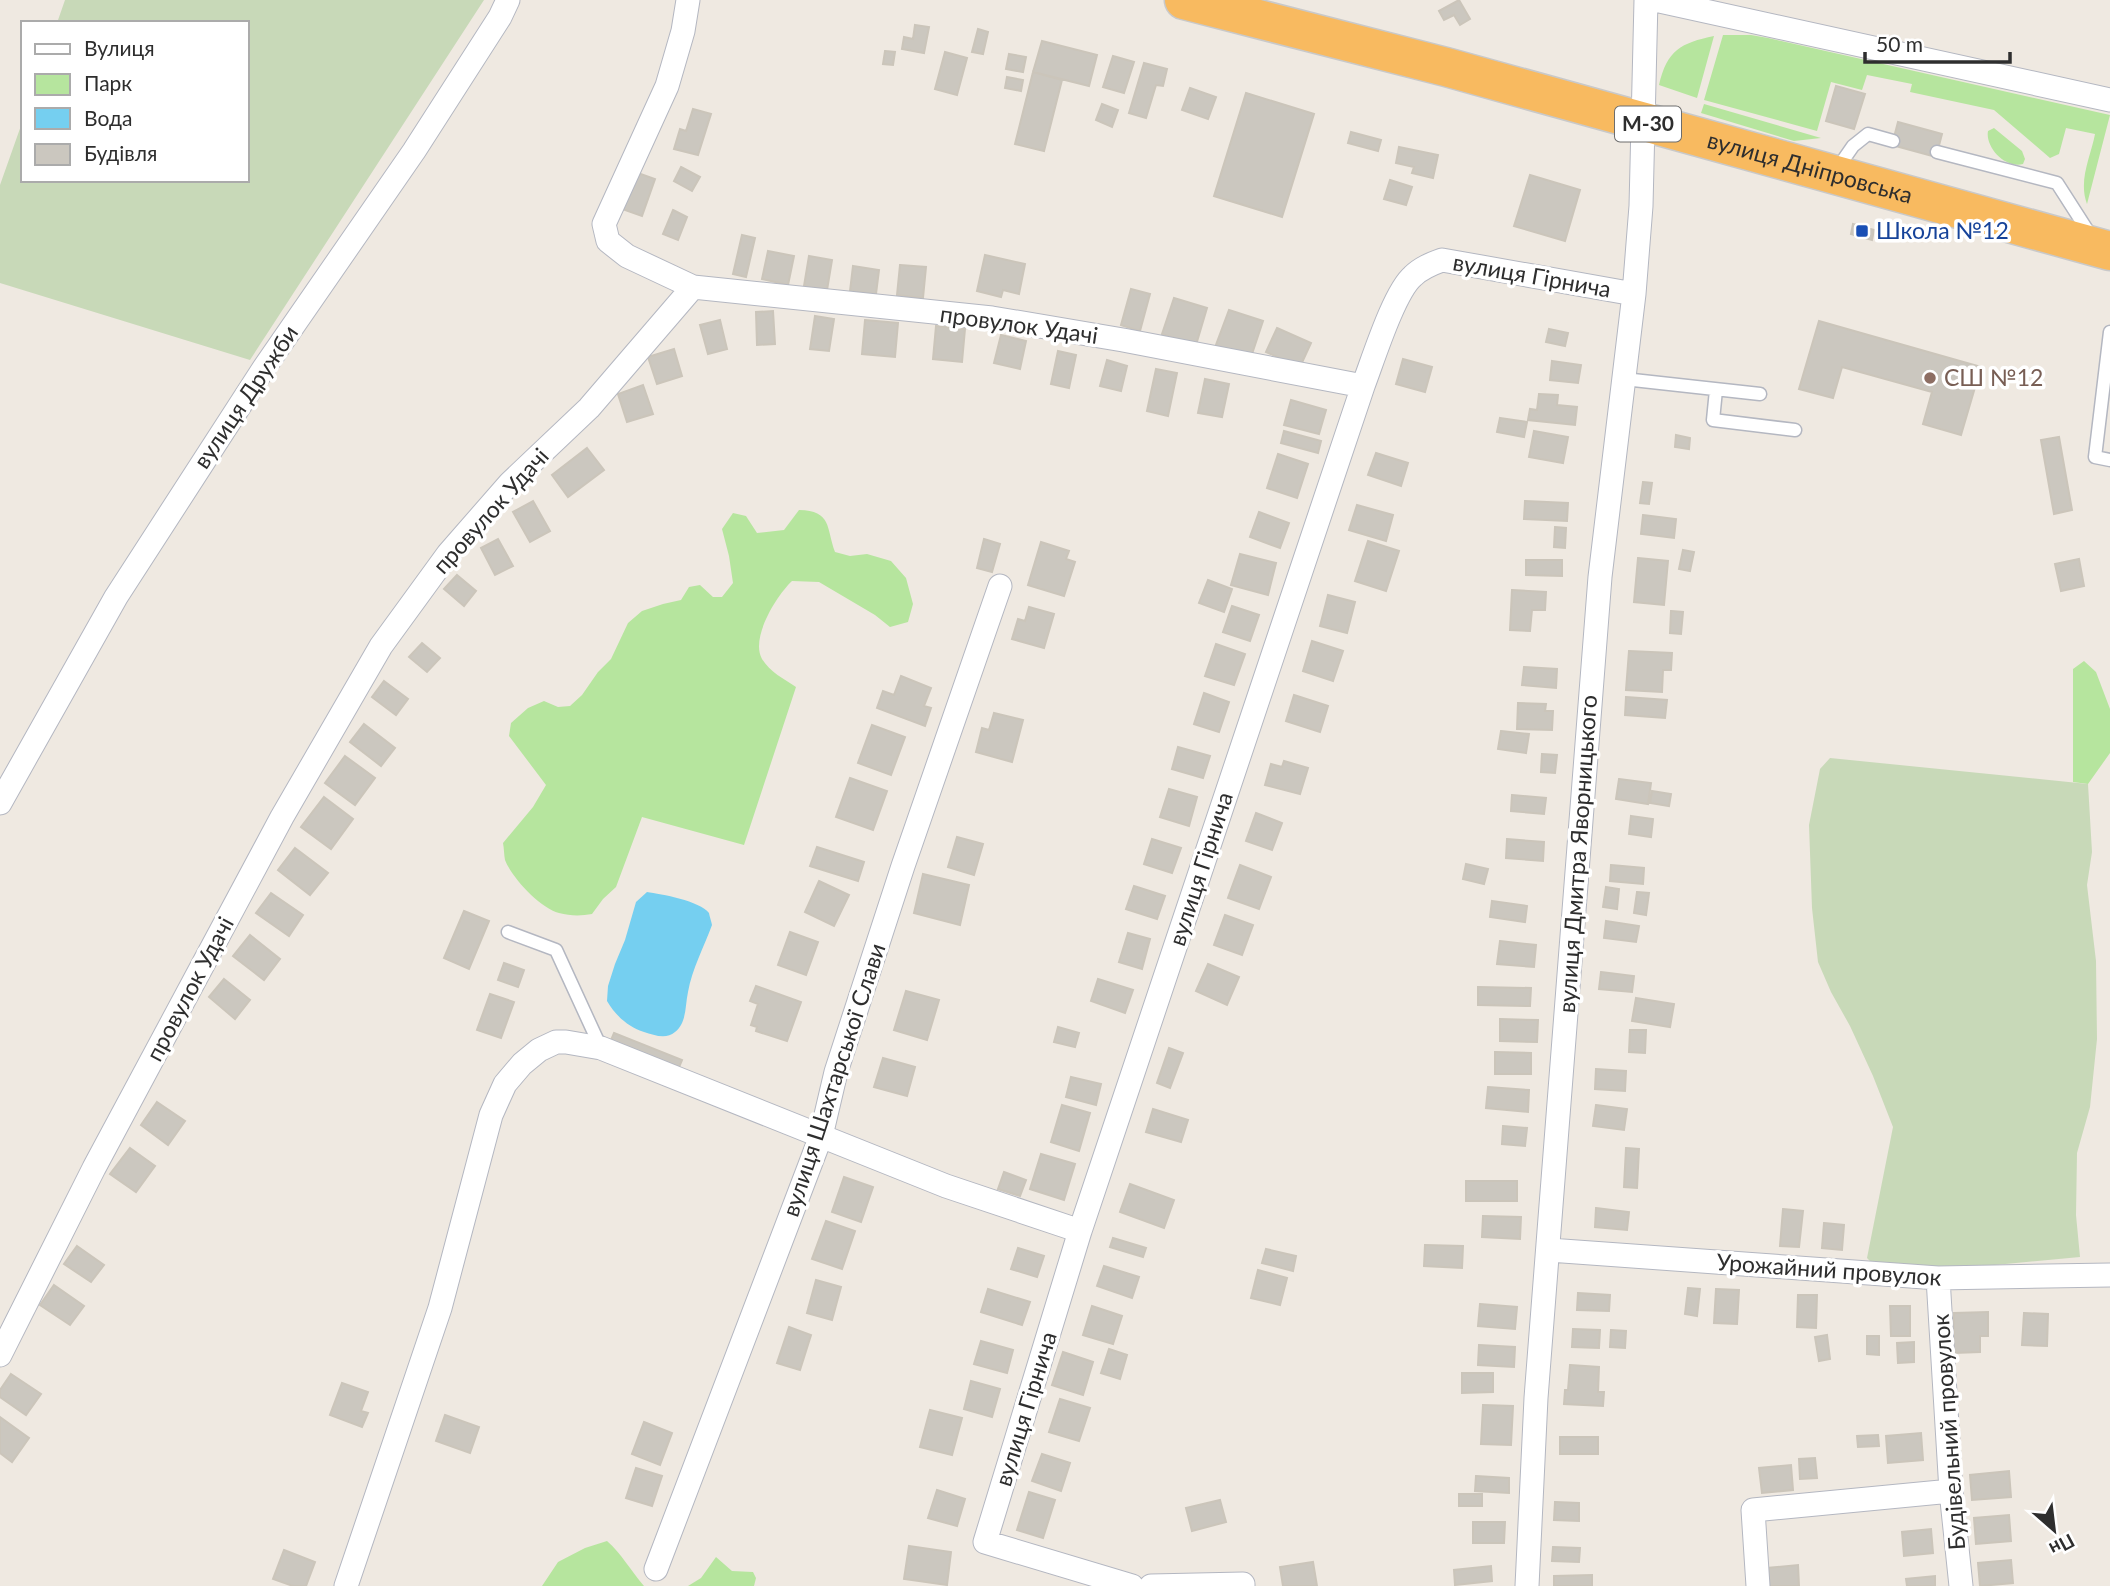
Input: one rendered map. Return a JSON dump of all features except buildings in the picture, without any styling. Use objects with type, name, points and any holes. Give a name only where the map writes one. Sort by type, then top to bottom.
[{"type":"highway","name":"вулиця Дніпровська","points":[[1184,0],[1446,67],[2104,250]]},
{"type":"street","name":"вулиця Дружби","points":[[0,803],[116,597],[264,368],[414,151],[508,0]]},
{"type":"street","points":[[688,0],[683,31],[667,86],[604,224],[608,241],[627,256],[693,288]]},
{"type":"street","name":"вулиця Дмитра Яворницького","points":[[1527,1586],[1536,1398],[1600,577],[1634,294],[1641,197],[1646,0]]},
{"type":"street","points":[[1655,0],[2110,100]]},
{"type":"street","name":"вулиця Гірнича","points":[[1132,1586],[985,1542],[1080,1231],[1363,386],[1399,295],[1411,277],[1427,265],[1442,260],[1634,294]]},
{"type":"street","name":"провулок Удачі","points":[[0,1354],[94,1168],[256,865],[381,646],[448,554],[510,483],[589,408],[693,288],[992,318],[1124,340],[1363,386]]},
{"type":"street","name":"вулиця Шахтарської Слави","points":[[656,1569],[821,1136],[836,1072],[999,586]]},
{"type":"street","points":[[346,1586],[440,1308],[491,1115],[505,1084],[522,1064],[556,1042],[601,1048],[946,1186],[1080,1231]]},
{"type":"street","name":"Урожайний провулок","points":[[1549,1250],[1938,1278],[2110,1275]]},
{"type":"street","name":"Будівельний провулок","points":[[1938,1278],[1951,1491],[1961,1586]]},
{"type":"street","points":[[1758,1586],[1753,1510],[1951,1491]]},
{"type":"street","points":[[1151,1586],[1243,1586]]},
{"type":"lane","points":[[1832,175],[1853,146],[1868,134],[1893,141]]},
{"type":"lane","points":[[1937,152],[2057,183],[2104,250]]},
{"type":"lane","points":[[2110,332],[2095,457],[2110,460]]},
{"type":"lane","points":[[1623,379],[1760,394]]},
{"type":"lane","points":[[1716,390],[1713,420],[1795,430]]},
{"type":"lane","points":[[508,932],[556,950],[601,1048]]},
{"type":"green space","points":[[65,0],[484,0],[250,360],[0,283],[0,185],[21,126],[21,182],[248,182],[248,21],[58,21]]},
{"type":"green space","points":[[1723,35],[1768,38],[2110,115],[2087,204],[2084,186],[2086,168],[2095,134],[2066,128],[2059,154],[2050,158],[1994,110],[1910,92],[1912,84],[1867,75],[1862,90],[1831,82],[1817,131],[1704,100]]},
{"type":"green space","points":[[1714,36],[1697,98],[1659,85],[1666,64],[1677,50],[1684,45]]},
{"type":"green space","points":[[1704,104],[1821,138],[1794,141],[1701,113]]},
{"type":"green space","points":[[1994,128],[2022,151],[2025,159],[2023,164],[2016,165],[2003,160],[1993,150],[1988,131]]},
{"type":"green space","points":[[799,510],[817,513],[823,517],[835,552],[850,556],[867,554],[891,561],[906,578],[913,604],[908,622],[890,627],[875,615],[819,582],[792,581],[779,596],[767,617],[759,650],[769,668],[796,687],[744,845],[642,817],[616,887],[592,914],[563,914],[544,905],[520,883],[505,860],[503,843],[533,807],[546,785],[509,736],[511,723],[528,708],[544,701],[558,707],[570,706],[611,659],[628,623],[642,611],[681,600],[689,587],[700,585],[713,597],[722,597],[733,583],[722,529],[733,513],[746,516],[757,533],[784,530]]},
{"type":"green space","points":[[2084,661],[2096,672],[2110,709],[2110,753],[2088,784],[2073,782],[2073,669]]},
{"type":"green space","points":[[1830,758],[2088,784],[2092,852],[2087,885],[2096,961],[2097,1039],[2090,1107],[2077,1153],[2076,1215],[2080,1257],[1943,1270],[1872,1263],[1867,1258],[1893,1127],[1873,1076],[1818,962],[1812,908],[1809,825],[1820,769]]},
{"type":"green space","points":[[607,1541],[644,1586],[542,1586],[558,1562],[585,1548]]},
{"type":"green space","points":[[716,1557],[732,1571],[753,1572],[756,1578],[754,1586],[688,1586],[701,1578]]},
{"type":"water","points":[[647,892],[697,905],[709,913],[712,925],[692,975],[682,1024],[675,1032],[664,1036],[638,1030],[627,1024],[607,1001],[608,986],[636,902]]},
{"type":"place","name":"Школа №12","points":[[1862,231]]},
{"type":"place","name":"СШ №12","points":[[1930,378]]}]
